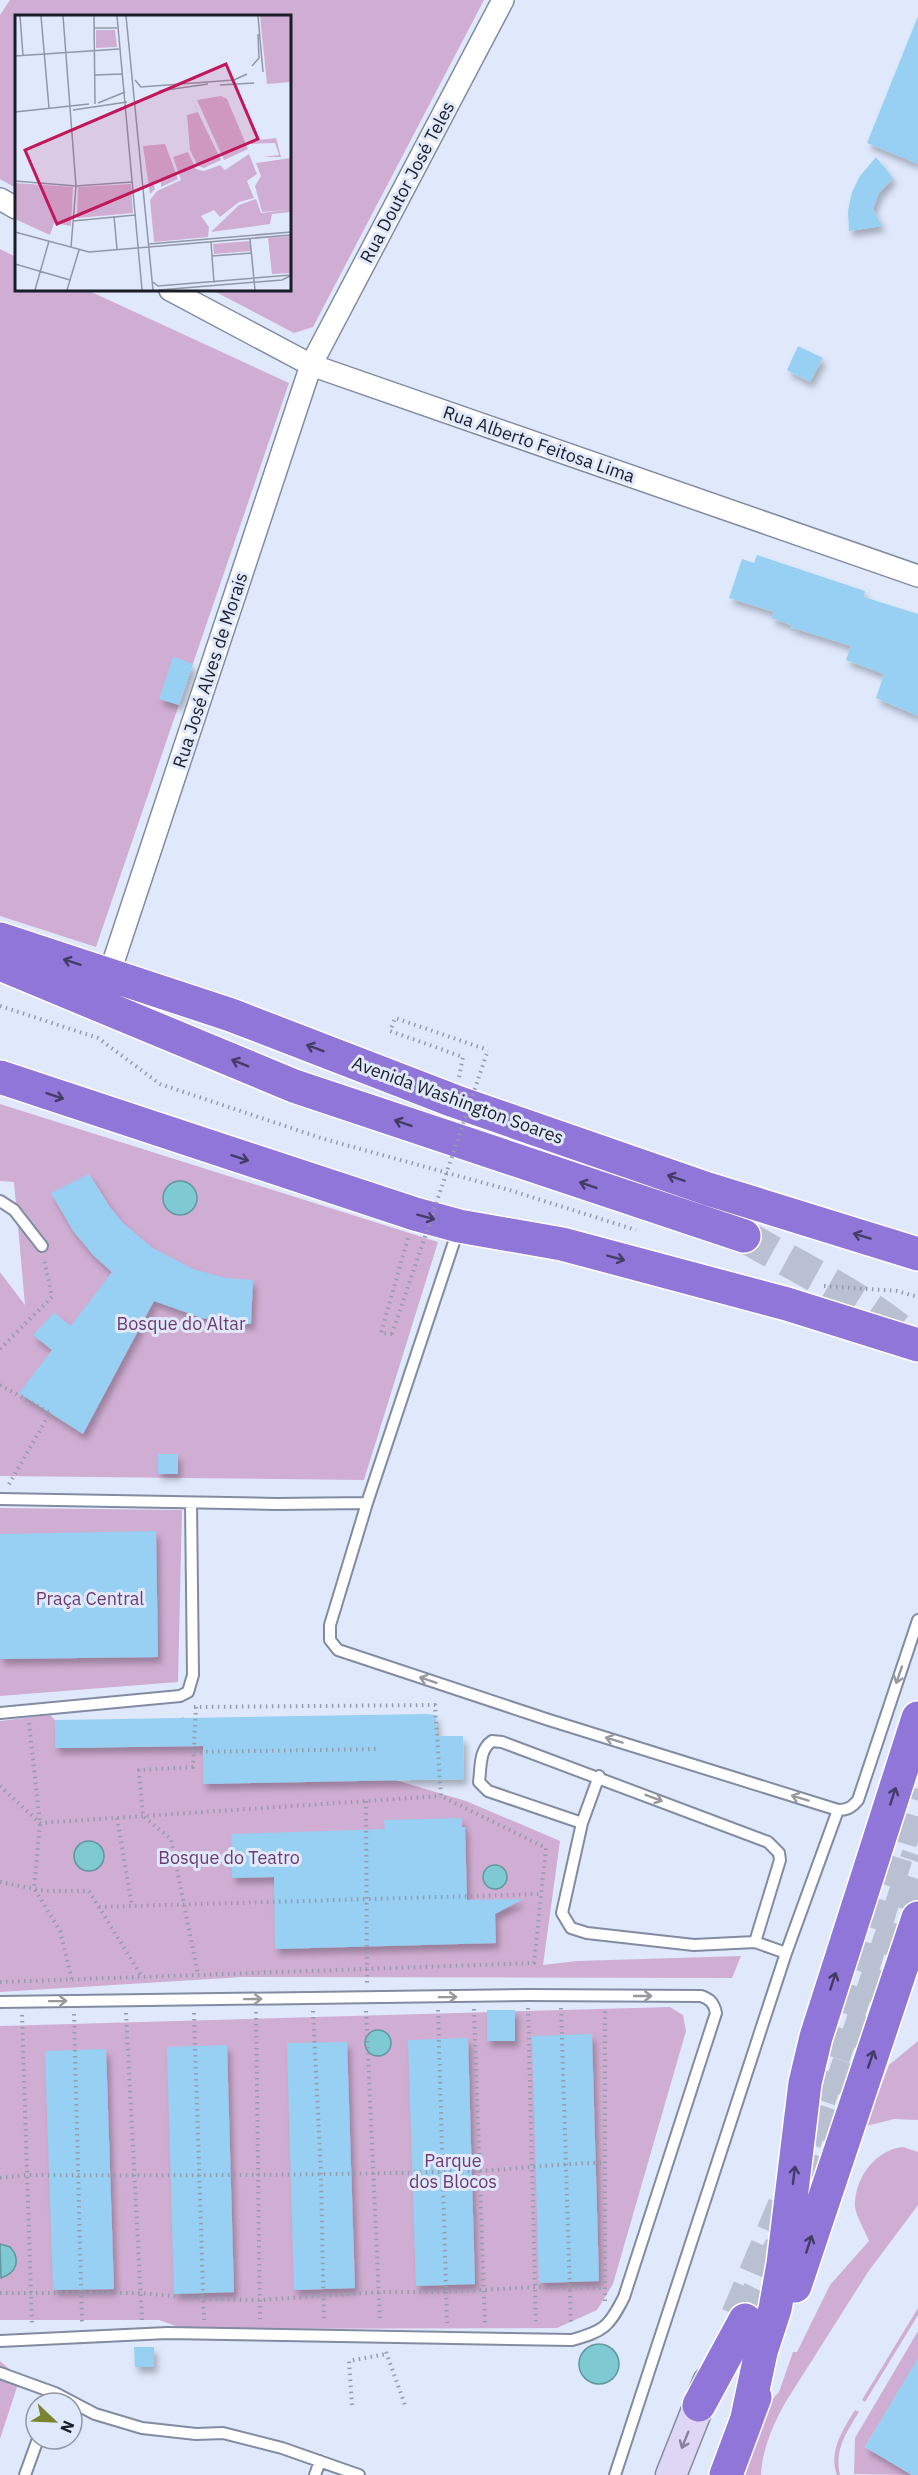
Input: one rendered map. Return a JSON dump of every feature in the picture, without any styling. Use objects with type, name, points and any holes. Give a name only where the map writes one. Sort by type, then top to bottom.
[{"type":"highway","name":"Avenida Washington Soares","points":[[0,939],[231,1015],[454,1101],[708,1189],[918,1254]]},
{"type":"highway","points":[[0,964],[294,1086],[744,1236]]},
{"type":"highway","points":[[0,1077],[415,1214],[459,1226],[562,1244],[787,1304],[918,1345]]},
{"type":"highway","points":[[747,2418],[761,2352],[775,2309],[783,2264],[805,2083],[816,2037],[918,1718]]},
{"type":"highway","points":[[726,2475],[773,2351],[918,1918]]},
{"type":"highway","points":[[699,2405],[740,2318]]},
{"type":"main road","points":[[671,2475],[699,2405]]},
{"type":"street","name":"Rua Doutor José Teles","points":[[311,364],[503,0]]},
{"type":"street","points":[[0,199],[15,207]]},
{"type":"street","name":"Rua Alberto Feitosa Lima","points":[[172,291],[311,364],[918,576]]},
{"type":"street","name":"Rua José Alves de Morais","points":[[110,975],[311,364]]},
{"type":"lane","points":[[0,1201],[14,1210],[42,1246]]},
{"type":"lane","points":[[459,1226],[367,1503],[330,1625],[330,1640],[338,1650],[549,1720],[838,1810],[852,1807],[858,1800],[918,1620]]},
{"type":"lane","points":[[0,1499],[192,1503],[367,1503]]},
{"type":"lane","points":[[0,1713],[180,1696],[188,1692],[193,1675],[192,1503]]},
{"type":"lane","points":[[582,1823],[488,1791],[479,1782],[482,1754],[486,1745],[492,1741],[502,1742],[599,1776],[768,1842],[779,1853],[780,1860],[755,1942]]},
{"type":"lane","points":[[599,1776],[582,1823],[562,1913],[571,1928],[587,1933],[694,1945],[755,1942],[786,1953]]},
{"type":"lane","points":[[615,2475],[786,1953],[838,1810]]},
{"type":"lane","points":[[0,2002],[528,1995],[701,1996],[709,1999],[716,2013],[624,2297],[613,2320],[592,2334],[572,2340],[142,2334],[0,2341]]},
{"type":"lane","points":[[0,2373],[38,2391]]},
{"type":"lane","points":[[84,2410],[142,2428],[196,2434],[223,2433],[282,2448],[355,2474]]},
{"type":"lane","points":[[25,2475],[34,2451]]},
{"type":"lane","points":[[315,2475],[320,2461]]},
{"type":"path","points":[[0,1006],[98,1038],[160,1084],[324,1139],[506,1189],[641,1232]]},
{"type":"path","points":[[415,1214],[381,1334],[392,1334],[488,1050],[395,1018],[390,1031],[463,1057],[454,1101]]},
{"type":"path","points":[[0,1349],[52,1297],[42,1246]]},
{"type":"path","points":[[820,1286],[897,1291],[918,1297]]},
{"type":"path","points":[[0,1385],[50,1413],[0,1499]]},
{"type":"path","points":[[198,1976],[171,1839],[143,1816],[139,1770],[193,1767],[196,1707],[435,1705],[441,1796]]},
{"type":"path","points":[[29,1723],[40,1823],[34,1888],[60,1931],[72,1980]]},
{"type":"path","points":[[194,1752],[378,1749]]},
{"type":"path","points":[[0,1786],[40,1823],[441,1796],[546,1848],[534,1963],[0,1982]]},
{"type":"path","points":[[366,1801],[368,1969]]},
{"type":"path","points":[[117,1818],[132,1906]]},
{"type":"path","points":[[0,1882],[34,1888],[89,1891],[142,1977]]},
{"type":"path","points":[[99,1908],[541,1894]]},
{"type":"path","points":[[528,1995],[536,2340]]},
{"type":"path","points":[[561,1995],[572,2340]]},
{"type":"path","points":[[605,1995],[605,2326]]},
{"type":"path","points":[[474,1996],[485,2339]]},
{"type":"path","points":[[438,1997],[447,2338]]},
{"type":"path","points":[[312,1998],[321,2175],[324,2336]]},
{"type":"path","points":[[366,1998],[381,2337],[405,2405]]},
{"type":"path","points":[[256,1999],[260,2335]]},
{"type":"path","points":[[125,2000],[142,2334]]},
{"type":"path","points":[[194,2000],[205,2334]]},
{"type":"path","points":[[74,2001],[80,2176],[82,2337]]},
{"type":"path","points":[[22,2002],[33,2339]]},
{"type":"path","points":[[0,2178],[27,2175],[321,2175],[604,2163]]},
{"type":"path","points":[[0,2293],[140,2293],[204,2299],[260,2300],[323,2298],[379,2292],[483,2291],[535,2287],[604,2288]]},
{"type":"path","points":[[352,2405],[349,2361],[387,2354]]},
{"type":"green space","points":[[10,0],[484,0],[313,327],[294,333],[214,291],[291,291],[291,15],[15,15],[15,187],[0,179],[0,15]]},
{"type":"green space","points":[[0,249],[15,256],[15,291],[89,291],[289,383],[96,947],[0,916]]},
{"type":"green space","name":"Bosque do Altar","points":[[0,1104],[438,1242],[364,1480],[0,1476],[0,1272],[25,1305],[14,1182],[0,1181]]},
{"type":"green space","name":"Praça Central","points":[[0,1508],[182,1510],[178,1682],[0,1696]]},
{"type":"green space","name":"Bosque do Teatro","points":[[50,1715],[55,1720],[56,1748],[182,1746],[182,1717],[466,1801],[560,1841],[543,1965],[577,1961],[741,1956],[732,1978],[243,1977],[0,1992],[0,1721]]},
{"type":"green space","name":"Parque dos Blocos","points":[[670,2007],[683,2015],[686,2031],[613,2284],[597,2310],[557,2328],[184,2329],[159,2320],[0,2320],[0,2026]]},
{"type":"green space","points":[[918,2041],[918,2120],[894,2119],[866,2126],[889,2065]]},
{"type":"green space","points":[[903,2147],[918,2152],[918,2205],[868,2272],[785,2403],[763,2456],[761,2475],[745,2475],[767,2405],[779,2392],[793,2352],[797,2352],[830,2285],[869,2241],[857,2216],[855,2206],[860,2182],[876,2159],[893,2149]]},
{"type":"green space","points":[[918,2308],[918,2315],[865,2402],[862,2400]]},
{"type":"green space","points":[[918,2331],[918,2359],[865,2447],[912,2475],[854,2474],[855,2438]]},
{"type":"green space","points":[[0,2361],[20,2378],[0,2439]]},
{"type":"green space","points":[[855,2410],[859,2412],[842,2442],[839,2458],[840,2475],[837,2475],[834,2458],[838,2441]]},
{"type":"shaded area","points":[[180,1181],[192,1186],[197,1198],[192,1210],[180,1215],[168,1210],[163,1198],[168,1186]]},
{"type":"shaded area","points":[[89,1841],[99,1846],[104,1856],[99,1866],[89,1871],[79,1866],[74,1856],[79,1846]]},
{"type":"shaded area","points":[[495,1865],[503,1869],[507,1877],[503,1885],[495,1889],[487,1885],[483,1877],[487,1869]]},
{"type":"shaded area","points":[[378,2030],[387,2034],[391,2043],[387,2052],[378,2056],[369,2052],[365,2043],[369,2034]]},
{"type":"shaded area","points":[[0,2244],[10,2247],[16,2261],[11,2273],[1,2278]]},
{"type":"shaded area","points":[[599,2344],[613,2350],[619,2364],[613,2378],[599,2384],[585,2378],[579,2364],[585,2350]]},
{"type":"building","points":[[918,16],[918,164],[867,143]]},
{"type":"building","points":[[876,157],[893,178],[879,193],[873,209],[882,226],[849,231],[848,211],[852,192],[860,176]]},
{"type":"building","points":[[798,346],[823,358],[810,382],[787,370]]},
{"type":"building","points":[[757,555],[865,591],[864,597],[918,614],[918,716],[876,698],[884,674],[846,660],[851,646],[790,627],[791,625],[771,618],[774,612],[729,598],[742,559],[754,563]]},
{"type":"building","points":[[173,657],[193,664],[179,705],[159,699]]},
{"type":"building","points":[[89,1174],[123,1223],[153,1248],[193,1269],[225,1278],[253,1280],[251,1324],[202,1318],[154,1301],[83,1434],[19,1393],[52,1350],[33,1335],[54,1313],[71,1326],[112,1272],[94,1256],[74,1232],[51,1193]]},
{"type":"building","points":[[158,1454],[178,1454],[178,1474],[158,1474]]},
{"type":"building","name":"Praça Central","points":[[156,1531],[158,1657],[0,1659],[0,1534]]},
{"type":"building","points":[[436,1715],[437,1736],[463,1736],[464,1779],[203,1784],[203,1746],[56,1748],[55,1745],[55,1720]]},
{"type":"building","points":[[462,1818],[462,1827],[465,1827],[467,1900],[523,1899],[495,1914],[496,1943],[275,1949],[274,1877],[232,1878],[231,1834],[385,1829],[384,1820]]},
{"type":"building","points":[[487,2010],[515,2010],[515,2041],[487,2041]]},
{"type":"building","points":[[592,2034],[599,2281],[539,2283],[532,2036]]},
{"type":"building","points":[[468,2038],[475,2284],[416,2286],[408,2040]]},
{"type":"building","points":[[347,2042],[355,2288],[294,2290],[287,2043]]},
{"type":"building","points":[[227,2045],[234,2292],[174,2294],[167,2047]]},
{"type":"building","points":[[106,2049],[114,2289],[53,2290],[45,2051]]},
{"type":"building","points":[[134,2347],[154,2347],[154,2367],[135,2367]]},
{"type":"building","points":[[918,2358],[918,2475],[912,2475],[865,2447]]},
{"type":"tunnel","points":[[744,1236],[833,1285],[896,1327],[914,1343]]},
{"type":"tunnel","points":[[806,2143],[857,1993],[918,1789]]},
{"type":"tunnel","points":[[745,2320],[808,2185],[918,1855]]},
{"type":"tunnel","points":[[736,2315],[786,2197]]}]
